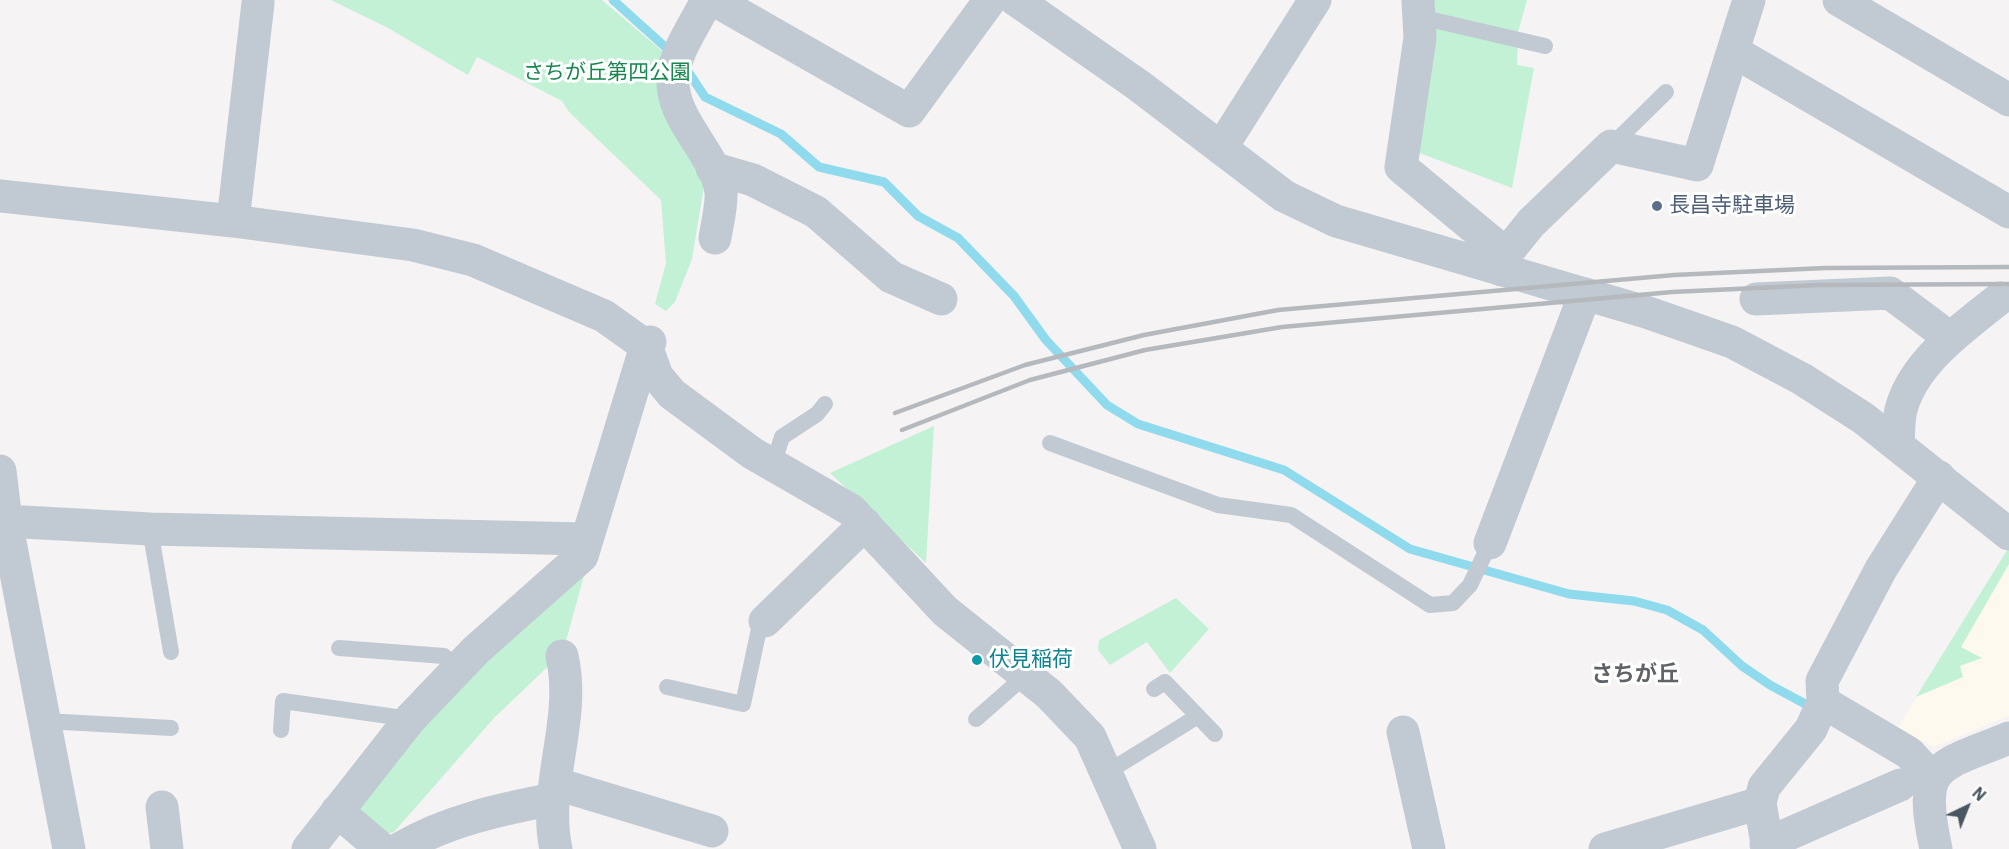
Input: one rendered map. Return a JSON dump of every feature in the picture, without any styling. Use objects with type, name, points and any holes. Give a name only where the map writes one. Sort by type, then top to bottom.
[{"type":"street","points":[[707,0],[682,50],[673,77],[678,105],[712,168],[721,192],[715,238]]},
{"type":"street","points":[[714,0],[909,111],[990,0]]},
{"type":"street","points":[[1221,148],[1315,0]]},
{"type":"street","points":[[1504,262],[1531,223],[1611,146],[1697,165],[1749,0]]},
{"type":"street","points":[[1839,0],[2009,100]]},
{"type":"street","points":[[233,221],[258,3]]},
{"type":"street","points":[[1032,4],[1284,196],[1336,221],[1504,262],[1585,294],[1732,342],[1802,379],[1898,443],[2009,534]]},
{"type":"street","points":[[1419,9],[1420,38],[1401,167],[1504,262]]},
{"type":"street","points":[[1733,51],[2009,212]]},
{"type":"street","points":[[712,168],[753,180],[816,212],[891,277],[941,299]]},
{"type":"street","points":[[0,196],[233,221],[413,245],[473,260],[604,316],[651,341]]},
{"type":"street","points":[[1756,299],[1890,293],[1950,338]]},
{"type":"street","points":[[1490,543],[1585,294]]},
{"type":"street","points":[[1898,443],[1901,407],[1913,381],[1950,338],[2000,298]]},
{"type":"street","points":[[651,341],[657,376],[672,394],[752,453],[852,510],[945,611],[1050,694],[1090,737],[1140,849]]},
{"type":"street","points":[[308,849],[410,719],[458,668],[582,556],[585,539],[651,341]]},
{"type":"street","points":[[0,471],[6,521],[69,849]]},
{"type":"street","points":[[1900,785],[1767,847],[1760,803],[1764,787],[1811,729],[1823,702],[1822,681],[1881,569],[1939,477]]},
{"type":"street","points":[[6,521],[150,529],[585,539]]},
{"type":"street","points":[[765,621],[865,524]]},
{"type":"street","points":[[556,849],[552,831],[568,681],[562,657]]},
{"type":"street","points":[[1823,702],[1909,753],[1932,778]]},
{"type":"street","points":[[1403,732],[1429,849]]},
{"type":"street","points":[[1936,849],[1929,819],[1932,778],[1943,765],[2009,738]]},
{"type":"street","points":[[399,849],[420,837],[556,791],[712,831]]},
{"type":"street","points":[[1605,849],[1760,803]]},
{"type":"street","points":[[162,807],[167,849]]},
{"type":"street","points":[[337,811],[382,849]]},
{"type":"lane","points":[[1419,9],[1545,46]]},
{"type":"lane","points":[[1611,146],[1666,92]]},
{"type":"lane","points":[[773,465],[782,437],[817,414],[825,404]]},
{"type":"lane","points":[[1050,443],[1218,505],[1291,515],[1430,605],[1453,603],[1470,585],[1490,543]]},
{"type":"lane","points":[[150,529],[171,652]]},
{"type":"lane","points":[[667,687],[743,704],[759,629],[765,621]]},
{"type":"lane","points":[[339,648],[444,656],[458,668]]},
{"type":"lane","points":[[976,719],[1026,675]]},
{"type":"lane","points":[[1155,689],[1165,681],[1215,734]]},
{"type":"lane","points":[[281,730],[283,701],[410,719]]},
{"type":"lane","points":[[1106,773],[1198,716]]},
{"type":"lane","points":[[45,722],[171,728]]},
{"type":"shaded area","points":[[2009,547],[2009,716],[1933,747],[1897,729]]},
{"type":"green space","name":"さちが丘第四公園","points":[[331,0],[602,0],[662,51],[660,73],[706,174],[692,259],[675,302],[666,311],[655,304],[666,263],[661,200],[569,112],[562,101],[477,57],[468,75],[388,28]]},
{"type":"green space","points":[[1426,0],[1527,0],[1518,32],[1517,65],[1534,68],[1512,188],[1417,152]]},
{"type":"green space","points":[[934,426],[926,563],[830,473]]},
{"type":"green space","points":[[2009,547],[2009,564],[1961,647],[1982,658],[1960,666],[1963,677],[1916,697]]},
{"type":"green space","points":[[585,572],[563,652],[494,718],[394,832],[374,836],[357,820],[357,799],[449,693]]},
{"type":"green space","points":[[1176,598],[1209,629],[1170,673],[1147,642],[1110,665],[1098,650],[1099,640]]},
{"type":"waterway","points":[[613,0],[673,54]]},
{"type":"waterway","points":[[685,67],[705,97],[781,134],[819,167],[884,182],[918,216],[958,238],[1014,296],[1046,340],[1107,405],[1138,424],[1284,470],[1410,549],[1569,594],[1634,601],[1667,610],[1703,630],[1742,666],[1770,685],[1809,706]]},
{"type":"railway","points":[[895,413],[1025,365],[1144,335],[1278,310],[1674,275],[1825,268],[2009,267]]},
{"type":"railway","points":[[902,430],[1030,380],[1145,350],[1282,327],[1672,292],[1820,285],[2009,284]]},
{"type":"place","name":"長昌寺駐車場","points":[[1657,206]]},
{"type":"place","name":"伏見稲荷","points":[[977,660]]},
{"type":"district","name":"さちが丘","points":[[1635,675]]}]
